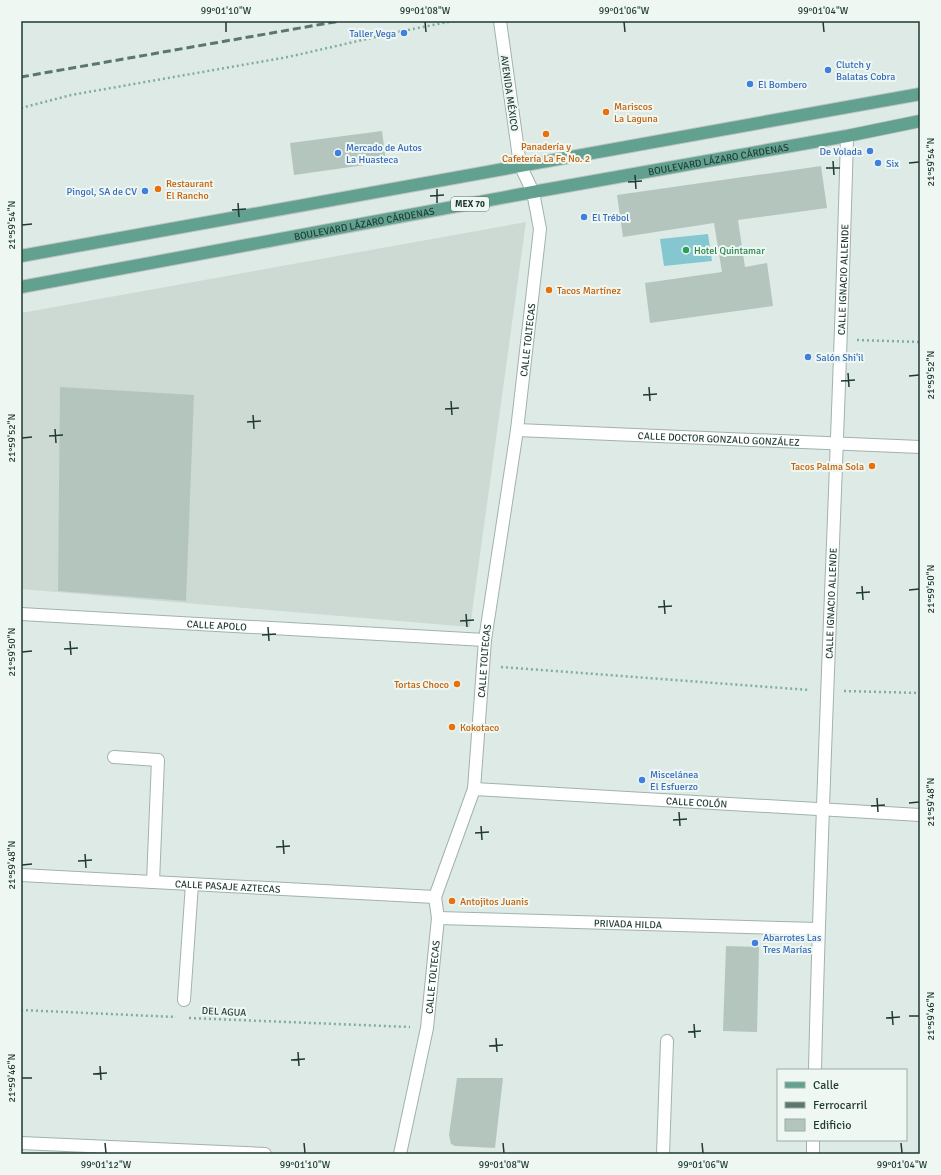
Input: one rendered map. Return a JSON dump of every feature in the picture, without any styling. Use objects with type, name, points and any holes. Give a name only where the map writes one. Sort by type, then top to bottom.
[{"type":"main road","points":[[21,256],[920,94]]},
{"type":"main road","name":"BOULEVARD LÁZARO CÁRDENAS","points":[[21,287],[533,192],[847,136],[920,121]]},
{"type":"street","name":"AVENIDA MÉXICO","points":[[500,21],[520,165]]},
{"type":"street","name":"CALLE IGNACIO ALLENDE","points":[[815,1069],[822,809],[828,691],[847,136]]},
{"type":"street","name":"CALLE TOLTECAS","points":[[400,1154],[427,1028],[438,918],[435,897],[474,789],[484,640],[517,430],[540,229],[533,192],[520,165]]},
{"type":"street","name":"CALLE DOCTOR GONZALO GONZÁLEZ","points":[[517,430],[920,447]]},
{"type":"street","name":"CALLE APOLO","points":[[21,614],[484,640]]},
{"type":"street","points":[[114,757],[158,760],[153,882]]},
{"type":"street","name":"CALLE COLÓN","points":[[474,789],[920,815]]},
{"type":"street","name":"CALLE PASAJE AZTECAS","points":[[21,874],[435,897]]},
{"type":"street","points":[[184,1000],[192,884]]},
{"type":"street","name":"PRIVADA HILDA","points":[[438,918],[818,929]]},
{"type":"street","points":[[663,1154],[667,1041]]},
{"type":"street","points":[[813,1141],[813,1154]]},
{"type":"street","points":[[21,1143],[265,1154]]},
{"type":"path","points":[[21,108],[71,95],[288,57],[453,21]]},
{"type":"path","points":[[841,340],[920,342]]},
{"type":"path","points":[[483,666],[828,691],[920,693]]},
{"type":"path","points":[[21,1010],[180,1017]]},
{"type":"path","name":"DEL AGUA","points":[[188,1018],[427,1028]]},
{"type":"shaded area","points":[[526,222],[470,627],[21,589],[21,313]]},
{"type":"water","name":"Hotel Quintamar","points":[[708,234],[712,261],[664,266],[660,239]]},
{"type":"building","name":"Mercado de Autos La Huasteca","points":[[382,131],[386,162],[294,175],[290,143]]},
{"type":"building","points":[[821,166],[827,208],[738,220],[745,267],[767,263],[773,306],[650,323],[645,283],[722,272],[714,223],[623,237],[617,195]]},
{"type":"building","points":[[60,387],[194,395],[186,601],[58,591]]},
{"type":"building","points":[[726,946],[759,947],[757,1032],[723,1031]]},
{"type":"building","points":[[457,1078],[503,1078],[495,1148],[455,1146],[451,1144],[449,1135]]},
{"type":"railway","points":[[21,77],[340,21]]},
{"type":"place","name":"Taller Vega","points":[[404,33]]},
{"type":"place","name":"Clutch y Balatas Cobra","points":[[828,70]]},
{"type":"place","name":"El Bombero","points":[[750,84]]},
{"type":"place","name":"Mariscos La Laguna","points":[[606,112]]},
{"type":"place","name":"Panadería y Cafetería La Fe No. 2","points":[[546,134]]},
{"type":"place","name":"De Volada","points":[[870,151]]},
{"type":"place","name":"Mercado de Autos La Huasteca","points":[[338,153]]},
{"type":"place","name":"Six","points":[[878,163]]},
{"type":"place","name":"Restaurant El Rancho","points":[[158,189]]},
{"type":"place","name":"Pingol, SA de CV","points":[[145,191]]},
{"type":"place","name":"El Trébol","points":[[584,217]]},
{"type":"place","name":"Hotel Quintamar","points":[[686,250]]},
{"type":"place","name":"Tacos Martínez","points":[[549,290]]},
{"type":"place","name":"Salón Shi'il","points":[[808,357]]},
{"type":"place","name":"Tacos Palma Sola","points":[[872,466]]},
{"type":"place","name":"Tortas Choco","points":[[457,684]]},
{"type":"place","name":"Kokotaco","points":[[452,727]]},
{"type":"place","name":"Miscelánea El Esfuerzo","points":[[642,780]]},
{"type":"place","name":"Antojitos Juanis","points":[[452,901]]},
{"type":"place","name":"Abarrotes Las Tres Marías","points":[[755,943]]}]
